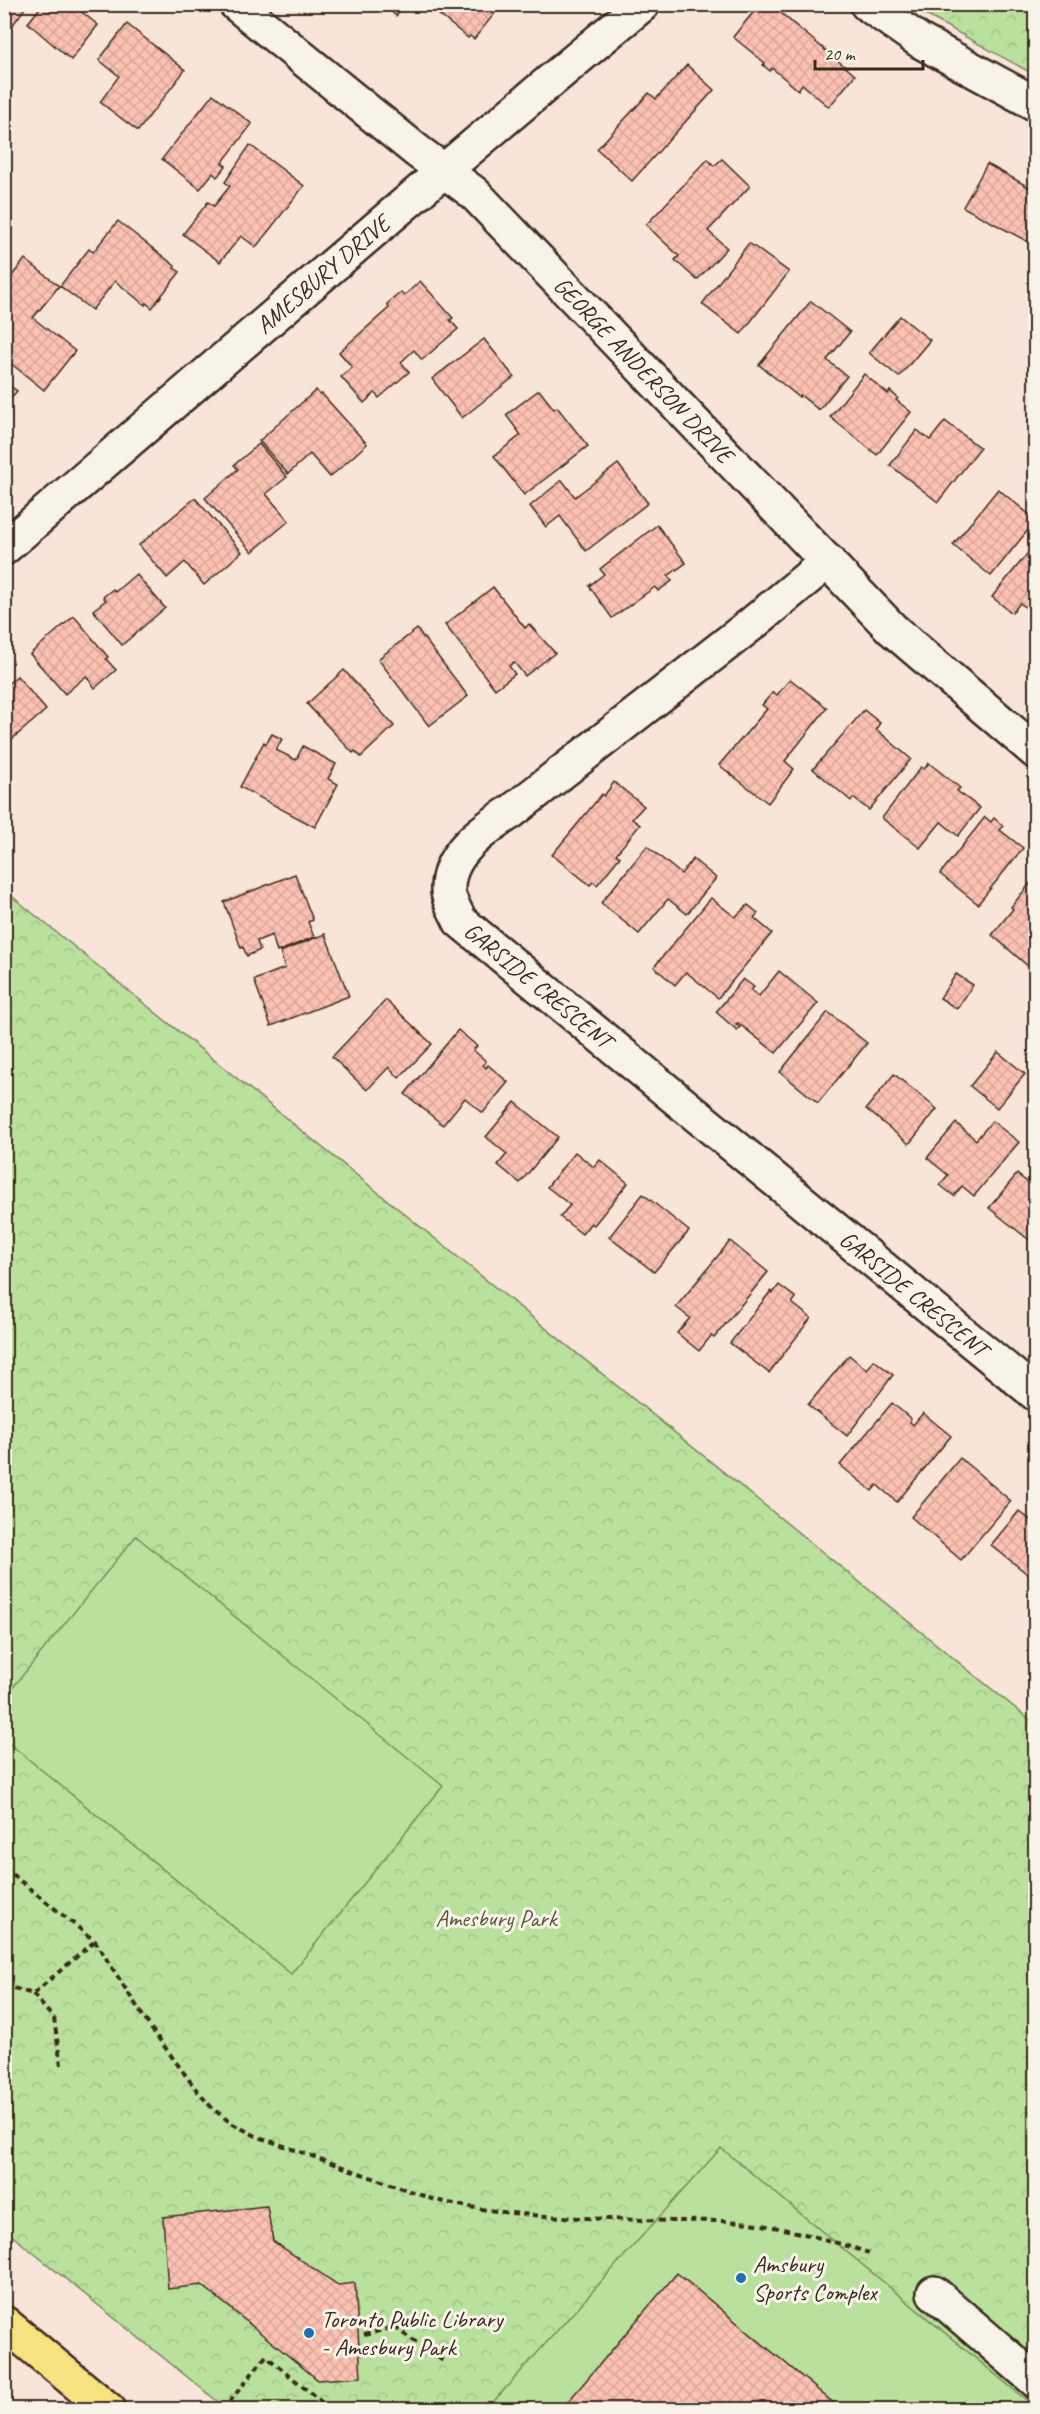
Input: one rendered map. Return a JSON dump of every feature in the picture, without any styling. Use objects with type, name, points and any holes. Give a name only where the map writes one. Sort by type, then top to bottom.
[{"type":"main road","points":[[4,2323],[109,2409]]},
{"type":"street","name":"GEORGE ANDERSON DRIVE","points":[[236,4],[474,193],[892,629],[1035,752]]},
{"type":"street","name":"AMESBURY DRIVE","points":[[4,548],[444,171],[643,4]]},
{"type":"street","points":[[867,4],[920,41],[1035,104]]},
{"type":"street","name":"GARSIDE CRESCENT","points":[[828,561],[511,812],[488,826],[454,861],[447,891],[460,921],[1035,1394]]},
{"type":"street","points":[[934,2293],[1035,2381]]},
{"type":"path","points":[[4,1868],[95,1941],[150,2027],[198,2092],[213,2109],[231,2123],[256,2136],[432,2199],[459,2206],[489,2211],[548,2215],[749,2223],[826,2239],[869,2253]]},
{"type":"path","points":[[33,1994],[95,1941]]},
{"type":"path","points":[[4,1985],[33,1994],[54,2019],[61,2065]]},
{"type":"path","points":[[363,2335],[394,2327],[443,2361]]},
{"type":"path","points":[[222,2409],[266,2356],[331,2409]]},
{"type":"green space","points":[[914,5],[1035,5],[1035,75],[928,16]]},
{"type":"green space","name":"Amesbury Park","points":[[4,890],[1035,1724],[1035,2409],[227,2409],[5,2230]]},
{"type":"green space","points":[[136,1536],[443,1786],[291,1974],[5,1740],[5,1697]]},
{"type":"green space","name":"Amsbury Sports Complex","points":[[721,2148],[1036,2408],[1035,2410],[486,2410]]},
{"type":"building","points":[[4,4],[28,4],[12,26],[4,20]]},
{"type":"building","points":[[43,4],[72,4],[98,25],[71,60],[28,23]]},
{"type":"building","points":[[383,4],[405,4],[396,16]]},
{"type":"building","points":[[434,4],[496,4],[491,10],[495,13],[474,39],[470,36],[468,38],[431,8]]},
{"type":"building","points":[[760,4],[770,4],[855,75],[829,107],[802,84],[798,90],[772,68],[770,71],[763,65],[765,63],[733,37]]},
{"type":"building","points":[[127,24],[185,70],[138,131],[100,102],[119,76],[99,60]]},
{"type":"building","points":[[687,65],[714,90],[632,181],[597,149],[649,93],[656,99]]},
{"type":"building","points":[[213,94],[252,124],[222,163],[226,166],[217,177],[213,173],[200,189],[162,159]]},
{"type":"building","points":[[250,145],[304,186],[256,247],[241,236],[220,262],[183,234],[208,202],[214,206],[230,186],[225,182]]},
{"type":"building","points":[[708,159],[714,166],[722,159],[750,186],[708,231],[727,248],[697,280],[675,260],[679,256],[646,225]]},
{"type":"building","points":[[987,164],[1036,191],[1036,246],[963,207]]},
{"type":"building","points":[[118,221],[180,272],[152,308],[115,281],[92,310],[60,286],[89,249],[93,252]]},
{"type":"building","points":[[749,243],[789,272],[741,334],[702,304]]},
{"type":"building","points":[[25,259],[59,286],[33,318],[75,351],[44,390],[4,358],[4,315],[11,308],[4,303],[4,286]]},
{"type":"building","points":[[420,281],[453,318],[450,320],[458,329],[422,360],[414,350],[401,362],[409,372],[379,398],[375,393],[364,403],[341,377],[352,367],[339,352],[389,308],[387,304],[401,292],[404,296]]},
{"type":"building","points":[[811,301],[850,332],[827,360],[847,376],[819,410],[759,365]]},
{"type":"building","points":[[900,316],[930,340],[899,377],[869,353]]},
{"type":"building","points":[[484,339],[514,377],[462,418],[432,379]]},
{"type":"building","points":[[864,374],[888,394],[890,391],[898,398],[896,400],[911,412],[877,455],[830,417]]},
{"type":"building","points":[[4,382],[17,391],[4,406]]},
{"type":"building","points":[[316,390],[367,444],[330,477],[310,454],[288,474],[259,441]]},
{"type":"building","points":[[539,390],[554,409],[557,407],[588,446],[524,495],[494,456],[521,435],[506,415]]},
{"type":"building","points":[[945,421],[980,448],[938,502],[890,465],[917,430],[930,440]]},
{"type":"building","points":[[259,444],[287,477],[266,494],[289,521],[252,552],[205,498],[238,469],[234,465]]},
{"type":"building","points":[[618,464],[648,503],[586,551],[560,516],[546,527],[530,506],[562,480],[575,497]]},
{"type":"building","points":[[998,489],[1036,520],[991,576],[953,545]]},
{"type":"building","points":[[195,498],[242,552],[204,585],[185,562],[167,578],[139,545]]},
{"type":"building","points":[[657,525],[686,563],[668,576],[672,581],[658,591],[655,587],[612,618],[589,586],[604,574],[600,569]]},
{"type":"building","points":[[1036,543],[1036,624],[1030,620],[1034,614],[1020,603],[1012,613],[992,597]]},
{"type":"building","points":[[136,574],[165,608],[122,645],[93,610],[106,600],[103,597],[113,589],[115,592]]},
{"type":"building","points":[[493,587],[525,628],[529,624],[555,653],[525,676],[514,662],[509,666],[515,674],[495,689],[445,625]]},
{"type":"building","points":[[74,616],[116,670],[95,688],[86,676],[65,694],[30,654]]},
{"type":"building","points":[[417,629],[468,696],[429,726],[378,659]]},
{"type":"building","points":[[344,670],[394,726],[361,757],[355,751],[353,753],[307,704]]},
{"type":"building","points":[[17,676],[46,710],[4,746],[4,687]]},
{"type":"building","points":[[790,679],[827,708],[785,761],[794,769],[768,803],[719,765],[767,709],[762,705],[773,692],[777,695]]},
{"type":"building","points":[[864,710],[880,723],[876,729],[911,759],[869,810],[853,798],[851,801],[813,769]]},
{"type":"building","points":[[272,734],[282,739],[276,750],[296,760],[303,746],[336,764],[328,779],[338,784],[315,827],[240,787],[264,742],[266,744]]},
{"type":"building","points":[[929,763],[960,788],[957,791],[980,808],[958,836],[941,822],[920,848],[882,818],[921,767],[924,769]]},
{"type":"building","points":[[614,782],[644,806],[632,819],[640,825],[616,854],[620,857],[597,885],[593,882],[590,885],[552,855]]},
{"type":"building","points":[[985,817],[991,822],[994,818],[1003,826],[1000,830],[1023,848],[978,904],[940,874]]},
{"type":"building","points":[[647,846],[681,874],[693,859],[716,878],[687,914],[668,899],[639,934],[601,903]]},
{"type":"building","points":[[295,874],[313,920],[308,922],[314,937],[277,952],[272,935],[257,941],[260,950],[247,956],[243,947],[241,948],[224,902]]},
{"type":"building","points":[[1036,876],[1036,973],[992,935]]},
{"type":"building","points":[[711,898],[735,917],[748,905],[758,913],[754,918],[772,933],[718,998],[686,972],[675,985],[654,967]]},
{"type":"building","points":[[325,934],[349,996],[271,1026],[254,980],[285,968],[280,952]]},
{"type":"building","points":[[779,971],[818,1003],[776,1053],[738,1023],[736,1024],[740,1027],[737,1030],[716,1012],[743,979],[754,987],[751,990],[759,996]]},
{"type":"building","points":[[956,974],[973,985],[957,1009],[940,998]]},
{"type":"building","points":[[386,1000],[432,1044],[399,1078],[389,1067],[367,1090],[332,1057]]},
{"type":"building","points":[[828,1012],[867,1043],[818,1103],[780,1072]]},
{"type":"building","points":[[458,1030],[477,1046],[473,1050],[486,1061],[483,1065],[486,1068],[488,1065],[508,1082],[483,1113],[465,1098],[443,1125],[405,1094]]},
{"type":"building","points":[[998,1052],[1025,1074],[997,1108],[970,1086]]},
{"type":"building","points":[[894,1074],[937,1109],[909,1144],[866,1109]]},
{"type":"building","points":[[515,1102],[558,1137],[520,1183],[498,1165],[507,1154],[486,1137]]},
{"type":"building","points":[[992,1121],[1019,1142],[974,1196],[962,1186],[954,1196],[940,1185],[948,1175],[927,1158],[956,1123],[976,1140]]},
{"type":"building","points":[[575,1152],[594,1167],[600,1160],[628,1183],[594,1225],[591,1223],[582,1234],[560,1217],[570,1205],[547,1187]]},
{"type":"building","points":[[1017,1174],[1036,1189],[1036,1240],[1033,1243],[989,1208]]},
{"type":"building","points":[[643,1194],[689,1231],[654,1272],[609,1237]]},
{"type":"building","points":[[730,1241],[768,1272],[714,1338],[711,1336],[699,1351],[677,1333],[690,1318],[676,1307]]},
{"type":"building","points":[[779,1285],[796,1298],[792,1303],[811,1318],[769,1373],[730,1343],[771,1291],[773,1293]]},
{"type":"building","points":[[849,1355],[867,1370],[874,1360],[893,1375],[847,1436],[808,1405]]},
{"type":"building","points":[[892,1403],[911,1419],[910,1422],[913,1425],[923,1413],[951,1436],[897,1502],[877,1485],[872,1491],[840,1465]]},
{"type":"building","points":[[960,1458],[1011,1501],[961,1560],[911,1517]]},
{"type":"building","points":[[1019,1511],[1036,1524],[1036,1581],[991,1545]]},
{"type":"building","name":"Toronto Public Library - Amesbury Park","points":[[267,2206],[273,2241],[338,2285],[355,2283],[361,2377],[318,2380],[202,2285],[168,2289],[163,2217]]},
{"type":"building","points":[[677,2273],[842,2410],[561,2410]]},
{"type":"place","name":"Amsbury Sports Complex","points":[[741,2278]]},
{"type":"place","name":"Toronto Public Library - Amesbury Park","points":[[309,2333]]}]
